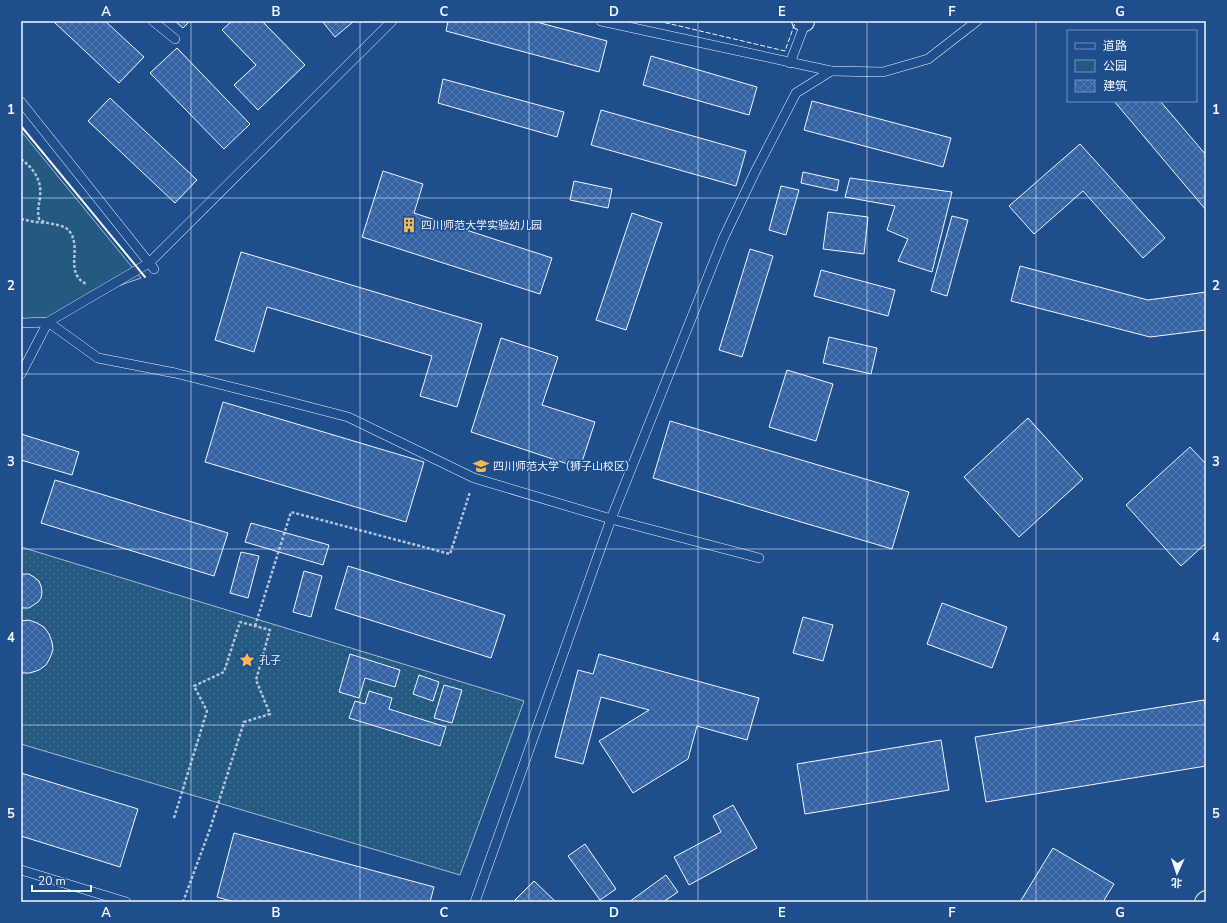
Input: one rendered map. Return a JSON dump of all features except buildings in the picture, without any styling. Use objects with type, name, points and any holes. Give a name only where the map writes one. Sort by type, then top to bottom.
[{"type":"lane","points":[[153,21],[175,39]]},
{"type":"lane","points":[[21,323],[48,322],[101,292],[152,266],[392,21]]},
{"type":"lane","points":[[601,21],[831,71],[883,72],[928,59],[977,21]]},
{"type":"lane","points":[[790,63],[804,21]]},
{"type":"lane","points":[[475,902],[611,519],[723,239],[796,93],[831,71]]},
{"type":"lane","points":[[21,102],[152,266]]},
{"type":"lane","points":[[48,322],[98,358],[175,373],[348,417],[474,478],[611,519],[759,558]]},
{"type":"lane","points":[[21,374],[48,322]]},
{"type":"lane","points":[[21,870],[126,902]]},
{"type":"path","points":[[21,159],[32,168],[38,178],[40,198],[37,211],[39,219],[45,223]]},
{"type":"path","points":[[21,219],[60,225],[70,231],[74,240],[74,269],[79,279],[101,292]]},
{"type":"path","points":[[255,626],[290,512],[450,554],[474,478]]},
{"type":"path","points":[[174,818],[207,711],[194,686],[224,672],[240,622],[270,630],[256,680],[270,714],[244,722],[210,829],[183,902]]},
{"type":"green space","points":[[21,131],[141,278],[101,292],[50,321],[21,318]]},
{"type":"green space","points":[[21,547],[524,701],[460,875],[21,744]]},
{"type":"fence","points":[[658,21],[785,51],[795,23]]},
{"type":"wall","points":[[21,126],[145,277]]},
{"type":"place","name":"四川师范大学实验幼儿园","points":[[409,225]]},
{"type":"place","name":"四川师范大学（狮子山校区）","points":[[481,466]]},
{"type":"place","name":"孔子","points":[[247,660]]}]
